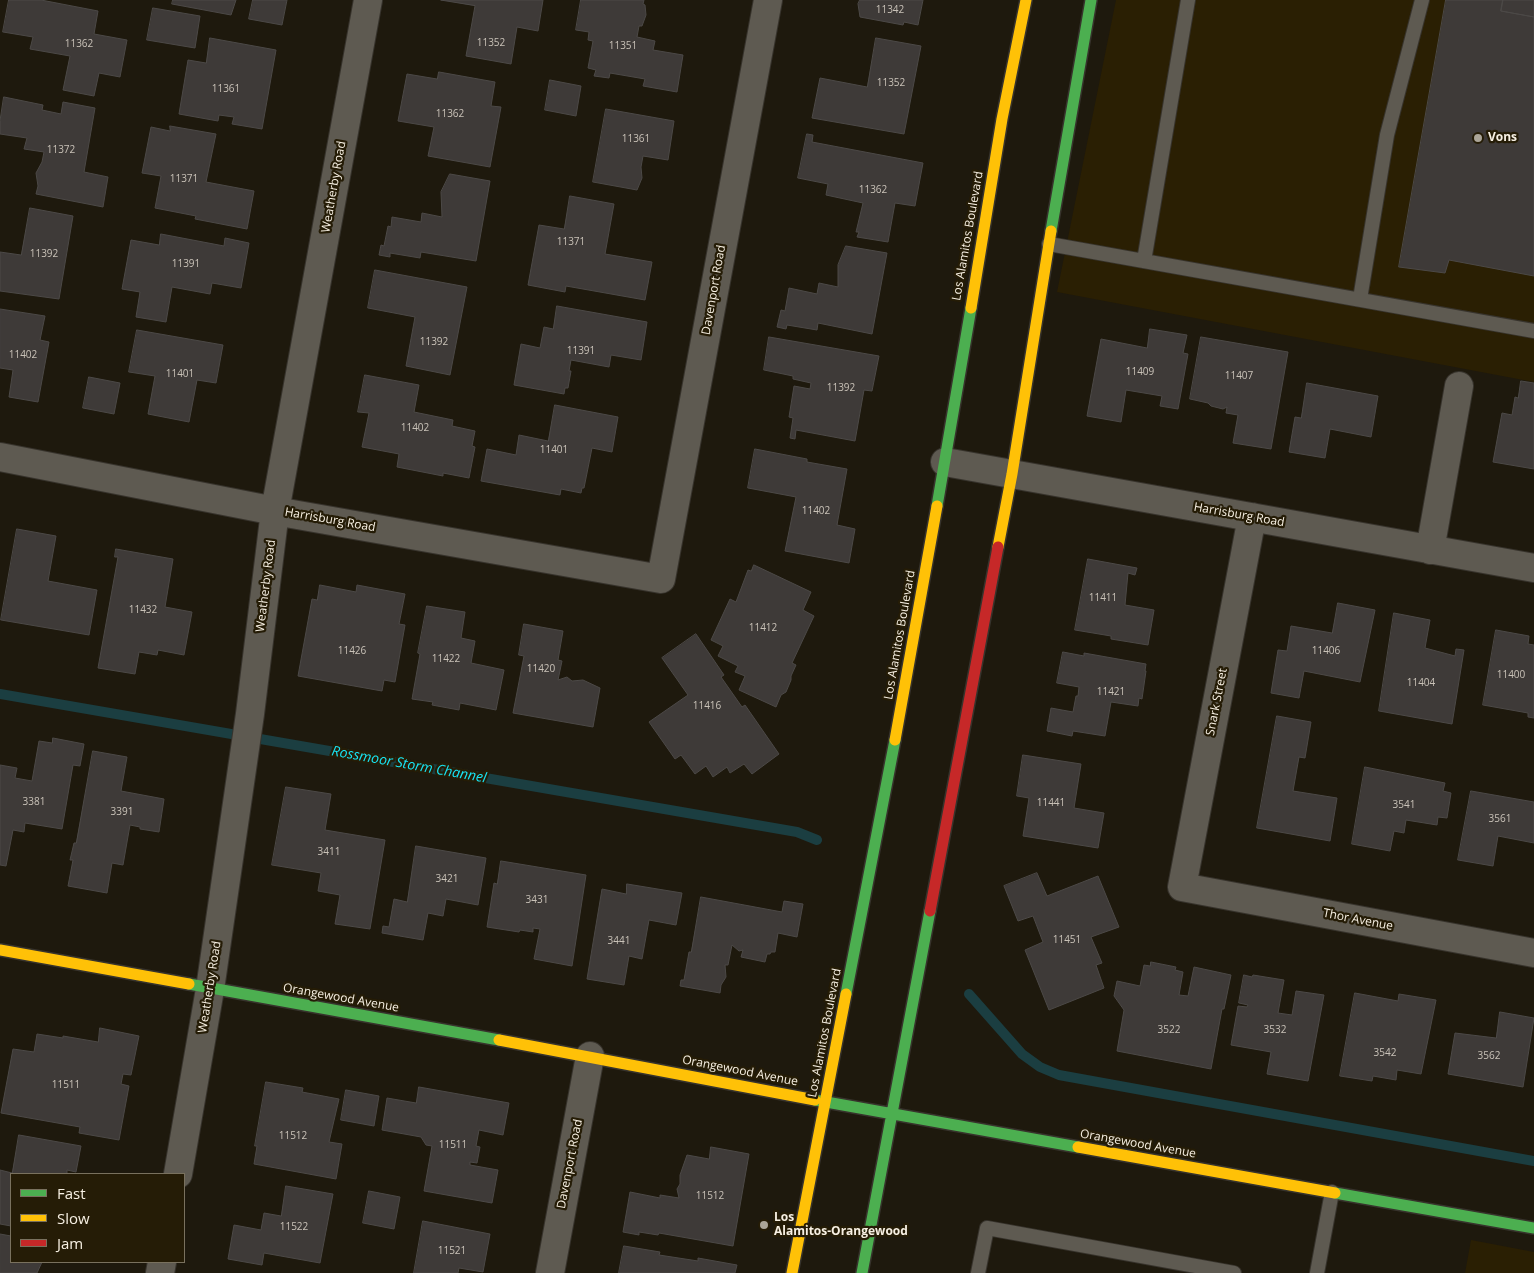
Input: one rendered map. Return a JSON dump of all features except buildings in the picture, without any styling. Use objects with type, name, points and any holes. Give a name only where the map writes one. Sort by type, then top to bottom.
[{"type":"main road","name":"Los Alamitos Boulevard","points":[[792,1273],[891,764],[1002,118],[1026,0]]},
{"type":"main road","points":[[862,1273],[1012,474],[1091,0]]},
{"type":"main road","name":"Orangewood Avenue","points":[[0,950],[590,1056],[826,1102],[1534,1228]]},
{"type":"street","name":"Weatherby Road","points":[[178,1173],[210,989],[250,714],[275,511],[368,0]]},
{"type":"street","name":"Davenport Road","points":[[661,579],[768,0]]},
{"type":"street","points":[[1430,550],[1459,386]]},
{"type":"street","name":"Harrisburg Road","points":[[0,457],[275,511],[661,579]]},
{"type":"street","name":"Harrisburg Road","points":[[944,462],[1534,568]]},
{"type":"street","name":"Snark Street","points":[[1182,887],[1252,517]]},
{"type":"street","name":"Thor Avenue","points":[[1182,887],[1534,953]]},
{"type":"street","name":"Davenport Road","points":[[550,1273],[590,1056]]},
{"type":"lane","points":[[1144,261],[1188,0]]},
{"type":"lane","points":[[1360,299],[1387,135],[1422,0]]},
{"type":"lane","points":[[1049,244],[1534,332]]},
{"type":"lane","points":[[1317,1273],[1332,1192]]},
{"type":"lane","points":[[978,1273],[987,1228],[1234,1273]]},
{"type":"shaded area","points":[[1116,0],[1534,0],[1534,382],[1057,292]]},
{"type":"shaded area","points":[[1471,1240],[1534,1252],[1534,1273],[1465,1273]]},
{"type":"waterway","name":"Rossmoor Storm Channel","points":[[0,694],[797,832],[817,840]]},
{"type":"waterway","points":[[969,994],[1022,1054],[1040,1067],[1059,1075],[1534,1161]]},
{"type":"traffic: fast","points":[[1051,231],[1091,0]]},
{"type":"traffic: fast","points":[[937,506],[971,308]]},
{"type":"traffic: fast","points":[[846,994],[895,740]]},
{"type":"traffic: fast","points":[[862,1273],[930,911]]},
{"type":"traffic: fast","points":[[189,984],[499,1040]]},
{"type":"traffic: fast","points":[[815,1100],[1078,1147]]},
{"type":"traffic: fast","points":[[1335,1193],[1534,1228]]},
{"type":"traffic: slow","points":[[971,308],[1002,119],[1026,0]]},
{"type":"traffic: slow","points":[[998,547],[1012,474],[1051,231]]},
{"type":"traffic: slow","points":[[895,740],[937,506]]},
{"type":"traffic: slow","points":[[0,950],[189,984]]},
{"type":"traffic: slow","points":[[792,1273],[846,994]]},
{"type":"traffic: slow","points":[[499,1040],[815,1100]]},
{"type":"traffic: slow","points":[[1078,1147],[1335,1193]]},
{"type":"traffic: jam","points":[[930,911],[998,547]]},
{"type":"place","name":"Vons","points":[[1478,138]]},
{"type":"place","name":"Los Alamitos-Orangewood","points":[[764,1225]]}]
